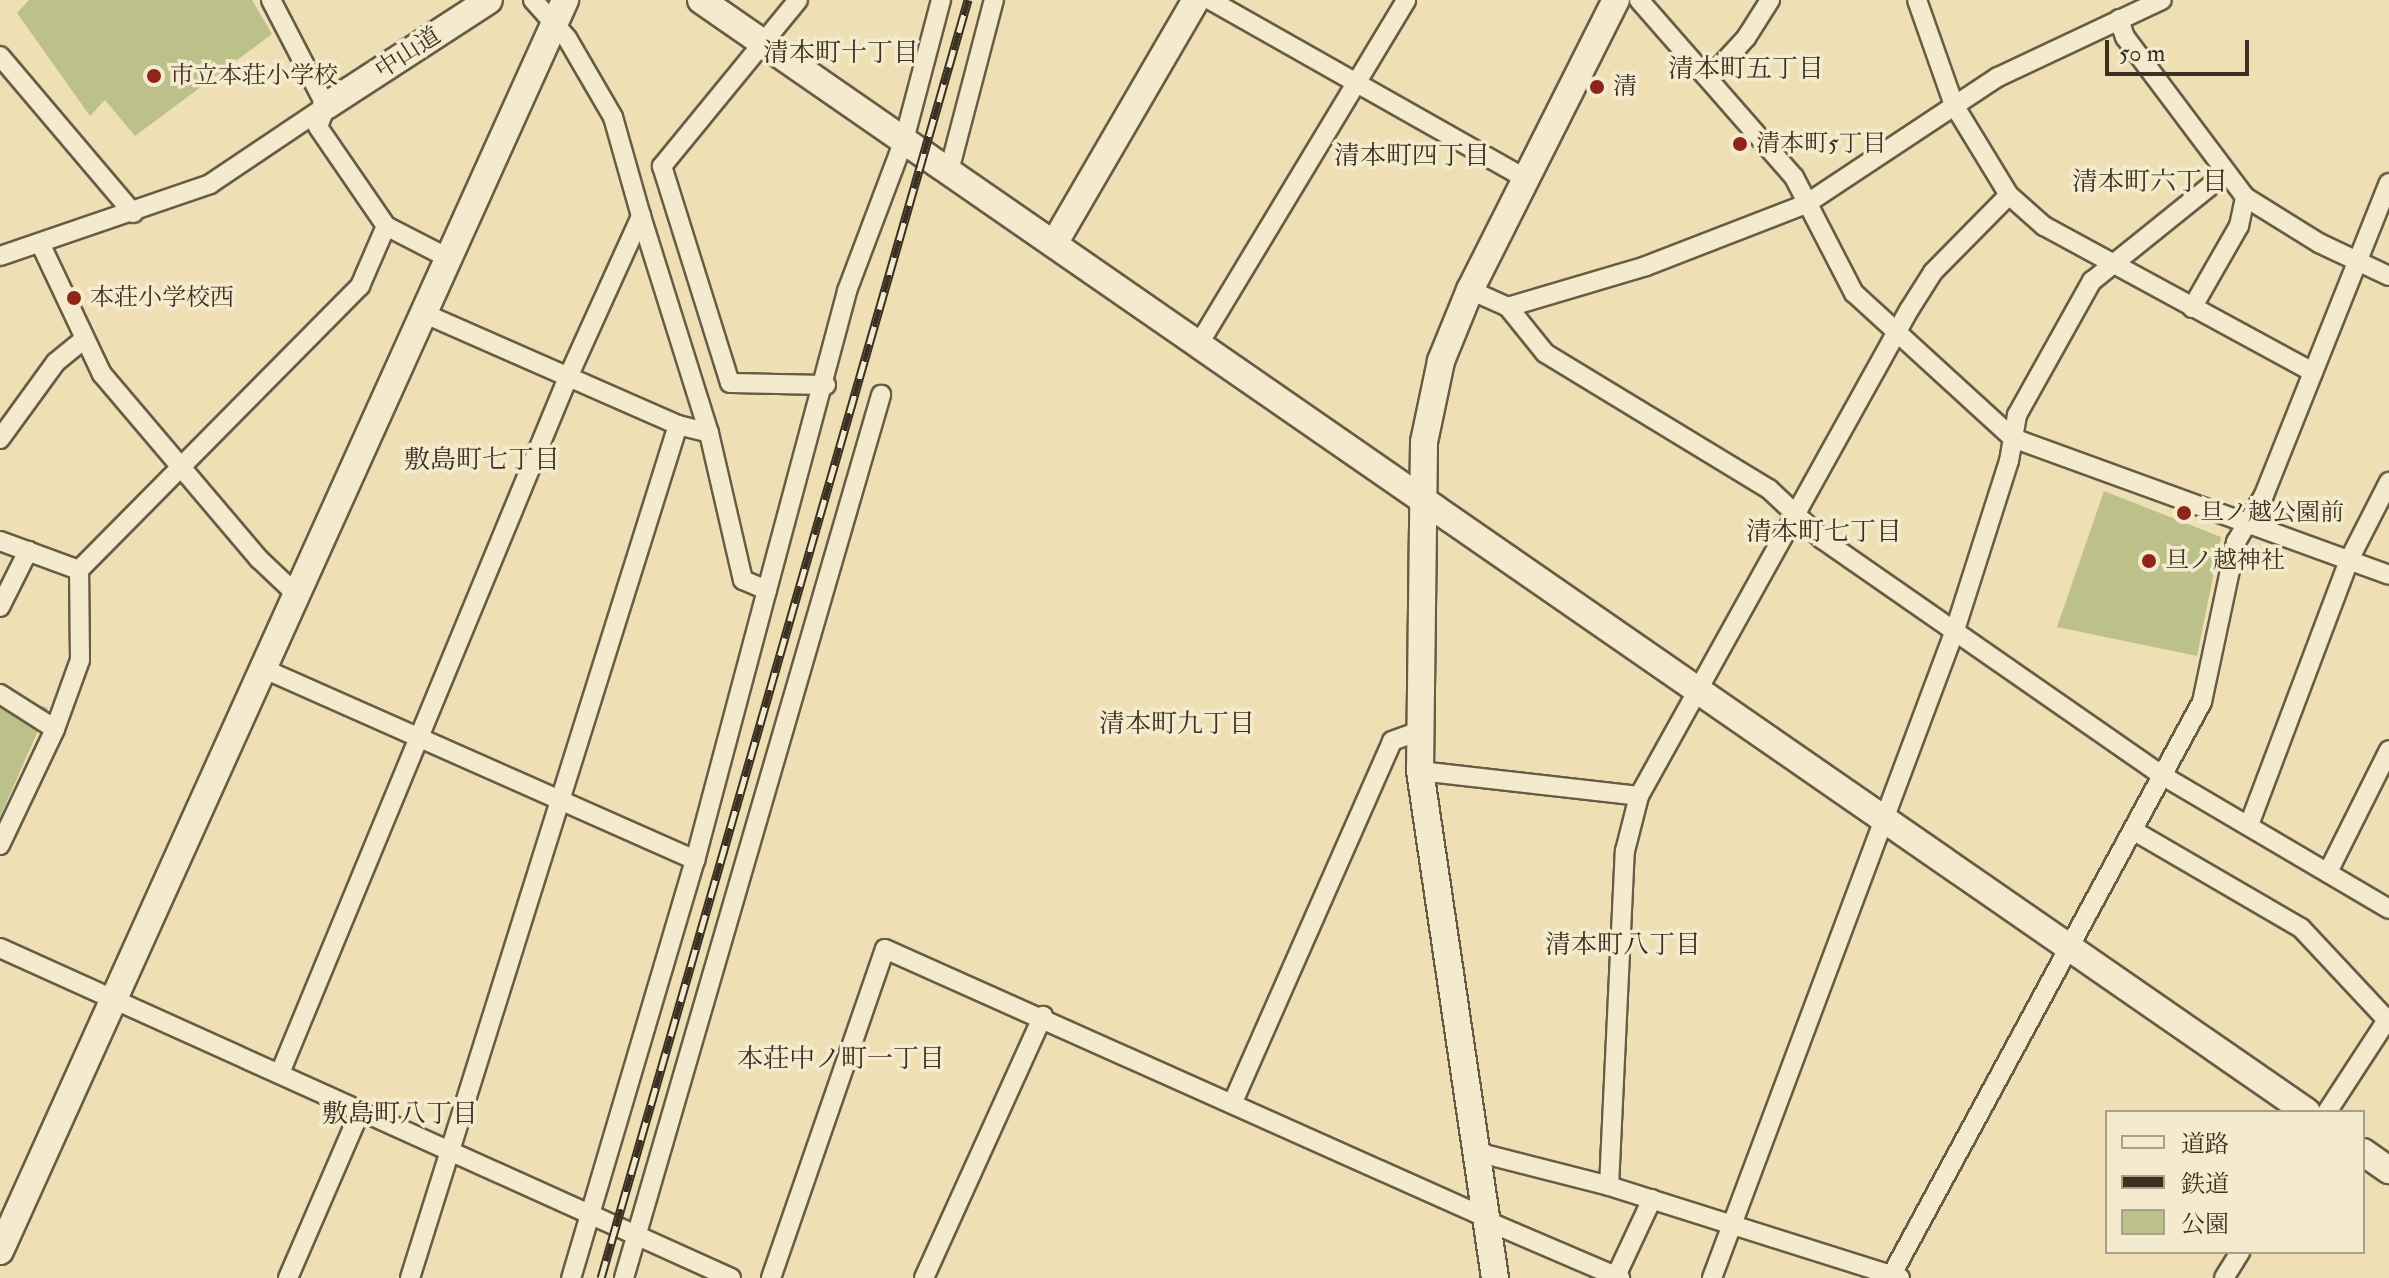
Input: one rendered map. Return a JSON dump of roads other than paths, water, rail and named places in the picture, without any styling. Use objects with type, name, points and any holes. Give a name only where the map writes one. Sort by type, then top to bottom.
[{"type":"street","points":[[271,0],[326,106],[318,127],[386,226],[448,258]]},
{"type":"street","name":"中山道","points":[[326,106],[489,0]]},
{"type":"street","points":[[533,0],[560,11],[613,117],[709,433],[743,580],[767,590]]},
{"type":"street","points":[[701,0],[1422,495],[2304,1110]]},
{"type":"street","points":[[798,0],[662,166],[730,383],[826,385]]},
{"type":"street","points":[[571,1278],[695,860],[826,385],[847,291],[904,140],[941,0]]},
{"type":"street","points":[[949,171],[994,0]]},
{"type":"street","points":[[1055,242],[1196,0]]},
{"type":"street","points":[[1210,0],[1527,179]]},
{"type":"street","points":[[1200,342],[1406,0]]},
{"type":"street","points":[[1495,1278],[1420,771],[1417,732],[1424,442],[1441,361],[1470,290],[1616,0]]},
{"type":"street","points":[[1639,0],[1711,76],[1794,177],[1854,293],[2013,438],[2389,575]]},
{"type":"street","points":[[1711,76],[1746,38],[1770,0]]},
{"type":"street","points":[[1917,0],[1954,105],[2009,195],[2044,226],[2313,372]]},
{"type":"street","points":[[1508,307],[1646,266],[1806,204],[1998,77],[2162,0]]},
{"type":"street","points":[[0,1251],[560,11]]},
{"type":"street","points":[[2119,19],[2125,37],[2210,146],[2224,175],[2245,197],[2358,265],[2389,276]]},
{"type":"street","points":[[0,56],[133,213]]},
{"type":"street","points":[[0,256],[133,213],[210,184],[326,106]]},
{"type":"street","points":[[1712,1278],[1735,1225],[1955,630],[2013,438],[2017,415],[2092,281],[2224,175]]},
{"type":"street","points":[[1476,1152],[1609,1186],[1894,1277],[2136,832],[2202,702],[2236,542],[2248,525],[2358,265],[2389,183]]},
{"type":"street","points":[[1609,1186],[1625,851],[1639,796],[1933,272],[2009,195]]},
{"type":"street","points":[[2192,308],[2239,226],[2245,197]]},
{"type":"street","points":[[280,1073],[423,736],[569,375],[641,216]]},
{"type":"street","points":[[0,845],[55,729],[80,660],[79,570],[360,286],[386,226]]},
{"type":"street","points":[[40,243],[82,341],[102,374],[179,467],[296,594]]},
{"type":"street","points":[[1470,290],[1508,307],[1545,353],[1769,489],[1822,539],[2165,777],[2389,909]]},
{"type":"street","points":[[423,313],[678,425],[709,433]]},
{"type":"street","points":[[0,439],[56,362],[82,341]]},
{"type":"street","points":[[624,1278],[881,395]]},
{"type":"street","points":[[410,1278],[453,1150],[558,801],[678,425]]},
{"type":"street","points":[[2249,825],[2349,560],[2389,482]]},
{"type":"street","points":[[0,541],[79,570]]},
{"type":"street","points":[[0,607],[28,551]]},
{"type":"street","points":[[262,668],[423,736],[558,801],[695,860]]},
{"type":"street","points":[[0,694],[55,729]]},
{"type":"street","points":[[1233,1102],[1392,741],[1417,732]]},
{"type":"street","points":[[2328,872],[2389,750]]},
{"type":"street","points":[[1420,771],[1639,796]]},
{"type":"street","points":[[2136,832],[2301,928],[2388,1018],[2328,1110]]},
{"type":"street","points":[[0,948],[731,1278]]},
{"type":"street","points":[[771,1278],[885,949],[1043,1016],[1618,1277],[1652,1199]]},
{"type":"street","points":[[924,1278],[1043,1016]]},
{"type":"street","points":[[288,1278],[361,1109]]},
{"type":"street","points":[[2365,1153],[2389,1170]]},
{"type":"street","points":[[2224,1278],[2239,1254]]},
{"type":"railway","points":[[601,1278],[968,0]]},
{"type":"place","name":"市立本荘小学校","points":[[154,76]]},
{"type":"place","name":"清","points":[[1597,87]]},
{"type":"place","name":"清本町5丁目","points":[[1740,144]]},
{"type":"place","name":"本荘小学校西","points":[[74,298]]},
{"type":"place","name":"旦ノ越公園前","points":[[2184,513]]},
{"type":"place","name":"旦ノ越神社","points":[[2149,561]]},
{"type":"district","name":"清本町十丁目","points":[[841,54]]},
{"type":"district","name":"清本町五丁目","points":[[1746,70]]},
{"type":"district","name":"清本町四丁目","points":[[1412,157]]},
{"type":"district","name":"清本町六丁目","points":[[2150,183]]},
{"type":"district","name":"敷島町七丁目","points":[[482,461]]},
{"type":"district","name":"清本町七丁目","points":[[1824,533]]},
{"type":"district","name":"清本町九丁目","points":[[1177,725]]},
{"type":"district","name":"清本町八丁目","points":[[1623,946]]},
{"type":"district","name":"本荘中ノ町一丁目","points":[[841,1060]]},
{"type":"district","name":"敷島町八丁目","points":[[400,1115]]}]
